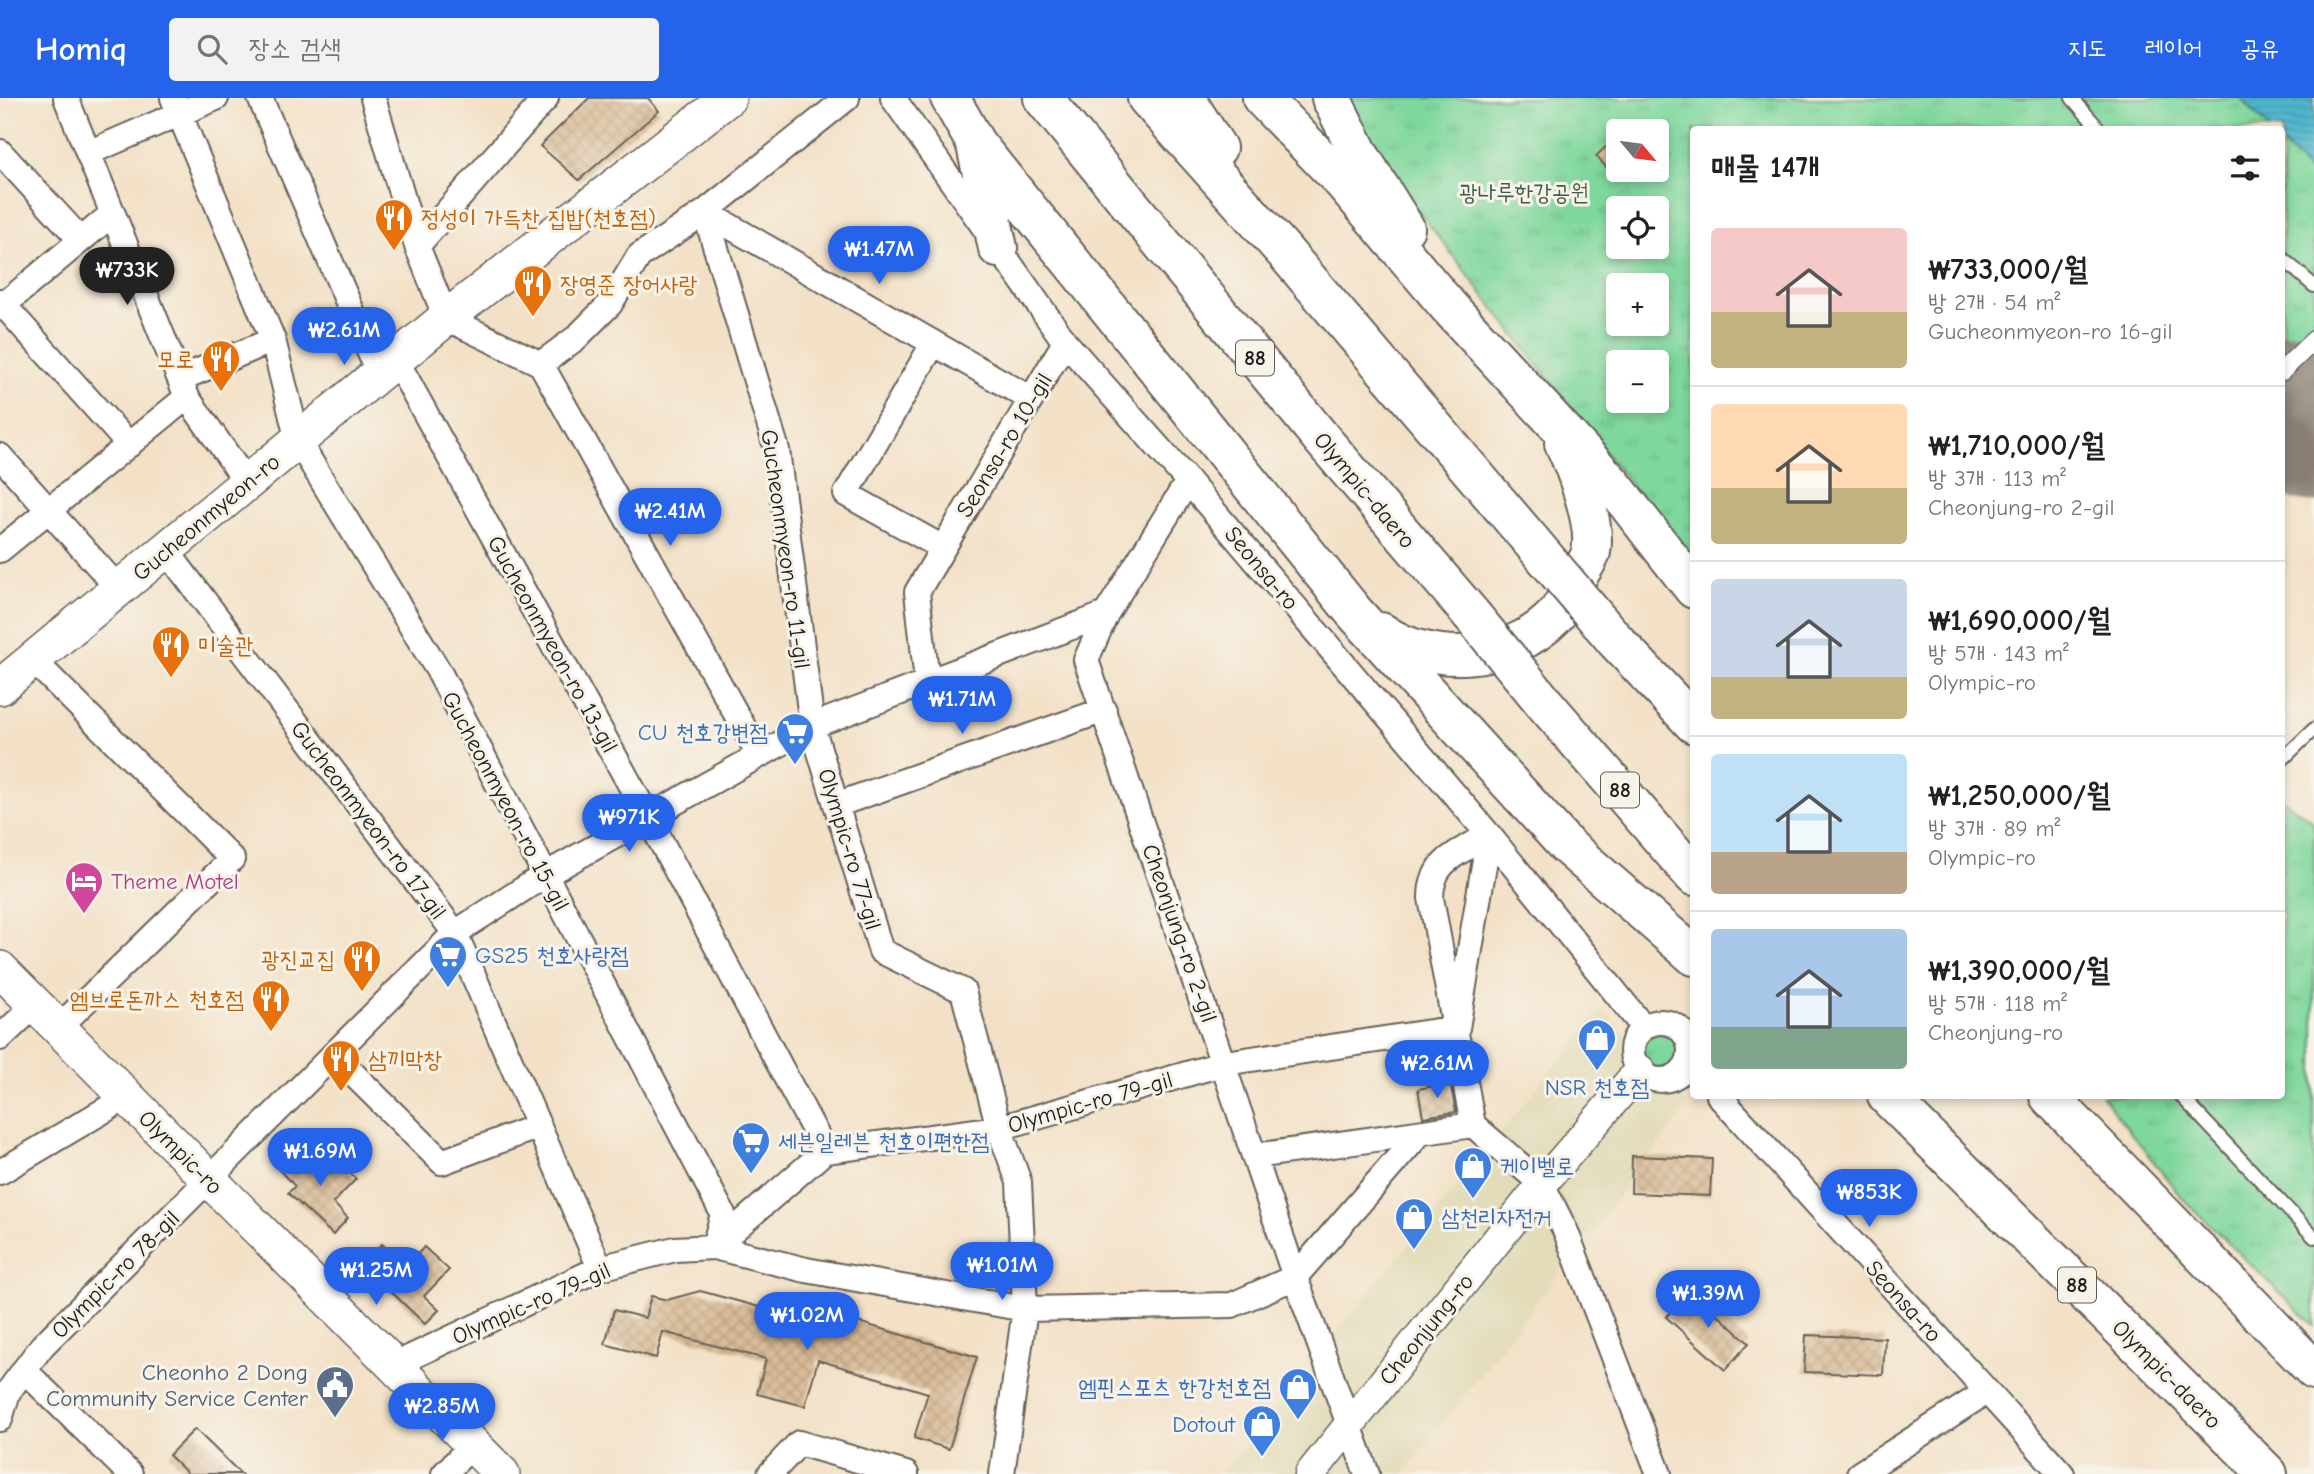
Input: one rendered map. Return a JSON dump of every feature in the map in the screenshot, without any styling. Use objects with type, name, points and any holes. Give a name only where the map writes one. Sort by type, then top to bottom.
[{"type":"highway","points":[[950,98],[976,144],[1354,612],[1566,845],[1690,953]]},
{"type":"highway","name":"Olympic-daero","points":[[1043,98],[1312,428],[1690,871]]},
{"type":"highway","points":[[1147,98],[1283,250],[1615,640],[1690,720]]},
{"type":"highway","points":[[1185,98],[1283,250]]},
{"type":"highway","points":[[1262,98],[1343,182],[1448,306],[1612,484],[1690,584]]},
{"type":"highway","points":[[1331,98],[1359,154],[1393,204],[1448,306]]},
{"type":"highway","points":[[976,144],[998,248]]},
{"type":"highway","points":[[1354,612],[1398,644],[1427,653],[1462,657],[1527,640],[1555,616],[1591,552],[1588,515],[1578,473],[1555,423]]},
{"type":"highway","name":"Olympic-daero","points":[[1890,1099],[2268,1474]]},
{"type":"highway","points":[[2059,1102],[2314,1370]]},
{"type":"main road","name":"Gucheonmyeon-ro","points":[[0,687],[446,318],[728,98]]},
{"type":"main road","name":"Olympic-ro","points":[[0,969],[502,1474]]},
{"type":"street","points":[[66,98],[185,388],[247,483]]},
{"type":"street","points":[[88,153],[177,106],[216,98]]},
{"type":"street","points":[[260,98],[388,367]]},
{"type":"street","points":[[373,98],[417,246],[446,318],[541,364],[759,755]]},
{"type":"street","points":[[417,246],[546,98]]},
{"type":"street","points":[[541,364],[576,338],[610,304],[639,256],[705,212],[847,98]]},
{"type":"street","name":"Seonsa-ro","points":[[893,98],[1065,342],[1188,481],[1489,835],[1644,1028]]},
{"type":"street","name":"Gucheonmyeon-ro 15-gil","points":[[177,106],[273,340],[298,441],[438,670],[723,1214],[714,1247]]},
{"type":"street","points":[[0,152],[81,240]]},
{"type":"street","points":[[705,212],[1031,399]]},
{"type":"street","name":"Gucheonmyeon-ro 11-gil","points":[[705,212],[777,450],[812,726]]},
{"type":"street","points":[[112,214],[1,305],[129,445]]},
{"type":"street","points":[[0,550],[129,445],[185,388],[273,340]]},
{"type":"street","points":[[2285,367],[2314,340]]},
{"type":"street","name":"Seonsa-ro 10-gil","points":[[927,682],[917,592],[1065,342]]},
{"type":"street","points":[[933,344],[846,494],[943,548]]},
{"type":"street","name":"Gucheonmyeon-ro 13-gil","points":[[388,367],[648,817],[825,1151]]},
{"type":"street","points":[[0,456],[118,589]]},
{"type":"street","name":"Cheonjung-ro 2-gil","points":[[1188,481],[1106,614],[1086,660],[1225,1063],[1295,1277],[1367,1474]]},
{"type":"street","name":"Gucheonmyeon-ro 17-gil","points":[[166,550],[455,933],[600,1268]]},
{"type":"street","points":[[209,1180],[455,933],[545,875],[812,726],[1106,614]]},
{"type":"street","points":[[0,1038],[47,1016],[232,859],[33,660]]},
{"type":"street","points":[[836,805],[1104,710]]},
{"type":"street","name":"Olympic-ro 77-gil","points":[[812,726],[881,951],[963,991],[999,1128],[1019,1182],[1026,1309],[1002,1474]]},
{"type":"street","points":[[1489,835],[1440,864],[1431,881],[1431,898],[1473,1125],[1542,1184],[1566,1232],[1659,1474]]},
{"type":"street","points":[[1457,1028],[1489,835]]},
{"type":"street","points":[[1657,1022],[1687,1022],[1689,1071],[1660,1080],[1651,1078],[1640,1070],[1633,1058],[1632,1049],[1644,1028],[1657,1022]]},
{"type":"street","name":"Olympic-ro 79-gil","points":[[825,1151],[999,1128],[1225,1063],[1457,1028]]},
{"type":"street","points":[[335,1056],[442,1161],[539,1126]]},
{"type":"street","name":"Cheonjung-ro","points":[[1310,1474],[1542,1184],[1640,1070]]},
{"type":"street","name":"Olympic-ro","points":[[0,1172],[127,1097]]},
{"type":"street","name":"Seonsa-ro","points":[[1722,1099],[2062,1474]]},
{"type":"street","points":[[1255,1156],[1473,1125]]},
{"type":"street","points":[[1026,1309],[1232,1305],[1295,1277],[1420,1133]]},
{"type":"street","points":[[714,1247],[825,1151]]},
{"type":"street","name":"Olympic-ro 78-gil","points":[[0,1419],[3,1388],[24,1370],[42,1346],[209,1180]]},
{"type":"street","name":"Olympic-ro 79-gil","points":[[394,1365],[600,1268],[675,1249],[714,1247],[807,1270],[1026,1309]]},
{"type":"street","points":[[24,1370],[130,1474]]},
{"type":"street","points":[[1859,1474],[1986,1392]]},
{"type":"street","points":[[771,1474],[799,1443],[906,1474]]},
{"type":"street","points":[[444,1474],[473,1444]]},
{"type":"lane","points":[[2072,98],[2096,126]]},
{"type":"lane","points":[[2285,261],[2314,286]]},
{"type":"lane","points":[[2285,757],[2314,729]]},
{"type":"lane","points":[[2184,1099],[2314,1237]]},
{"type":"shaded area","points":[[1602,1008],[1689,1106],[1403,1474],[1221,1474]]},
{"type":"green space","name":"광나루한강공원","points":[[1331,98],[2241,98],[2267,126],[1690,126],[1690,562]]},
{"type":"green space","points":[[2285,146],[2314,177],[2314,355],[2285,383]]},
{"type":"green space","points":[[2285,801],[2314,822],[2314,1326],[2182,1198],[2104,1099],[2285,1099]]},
{"type":"green space","points":[[1661,1032],[1674,1038],[1680,1051],[1674,1064],[1661,1070],[1648,1064],[1642,1051],[1648,1038]]},
{"type":"water","points":[[2241,98],[2314,98],[2314,177],[2285,146],[2285,126],[2267,126]]},
{"type":"building","points":[[589,98],[648,98],[659,111],[579,180],[540,146]]},
{"type":"building","points":[[1606,147],[1606,167],[1596,156]]},
{"type":"building","points":[[1450,1083],[1456,1112],[1423,1117],[1418,1089]]},
{"type":"building","points":[[326,1150],[356,1179],[333,1203],[348,1218],[333,1235],[288,1193],[295,1186],[278,1169],[290,1156],[306,1171]]},
{"type":"building","points":[[1632,1156],[1712,1159],[1710,1196],[1631,1193]]},
{"type":"building","points":[[382,1244],[406,1267],[424,1247],[449,1270],[424,1296],[439,1310],[425,1324],[381,1282],[387,1276],[369,1258]]},
{"type":"building","points":[[1690,1290],[1749,1343],[1725,1370],[1666,1317]]},
{"type":"building","points":[[700,1291],[845,1330],[848,1319],[977,1357],[949,1449],[914,1438],[928,1393],[818,1360],[805,1406],[757,1394],[766,1359],[663,1332],[656,1358],[605,1344],[614,1310],[645,1318],[651,1296],[667,1300]]},
{"type":"building","points":[[1806,1335],[1885,1338],[1883,1375],[1804,1372]]},
{"type":"building","points":[[195,1429],[241,1474],[188,1474],[169,1455]]},
{"type":"runway","points":[[2291,406],[2314,430]]},
{"type":"place","name":"정성이 가득찬 집밥(천호점)","points":[[394,252]]},
{"type":"place","name":"장영준 장어사랑","points":[[533,318]]},
{"type":"place","name":"모로","points":[[221,393]]},
{"type":"place","name":"미술관","points":[[171,679]]},
{"type":"place","name":"CU 천호강변점","points":[[795,766]]},
{"type":"place","name":"Theme Motel","points":[[84,915]]},
{"type":"place","name":"GS25 천호사랑점","points":[[448,989]]},
{"type":"place","name":"광진교집","points":[[362,993]]},
{"type":"place","name":"엠브로돈까스 천호점","points":[[271,1033]]},
{"type":"place","name":"NSR 천호점","points":[[1597,1072]]},
{"type":"place","name":"삼끼막창","points":[[341,1093]]},
{"type":"place","name":"세븐일레븐 천호이편한점","points":[[751,1175]]},
{"type":"place","name":"케이벨로","points":[[1473,1200]]},
{"type":"place","name":"삼천리자전거","points":[[1414,1251]]},
{"type":"place","name":"Cheonho 2 Dong Community Service Center","points":[[335,1419]]},
{"type":"place","name":"엠핀스포츠 한강천호점","points":[[1298,1421]]},
{"type":"place","name":"Dotout","points":[[1262,1458]]}]
